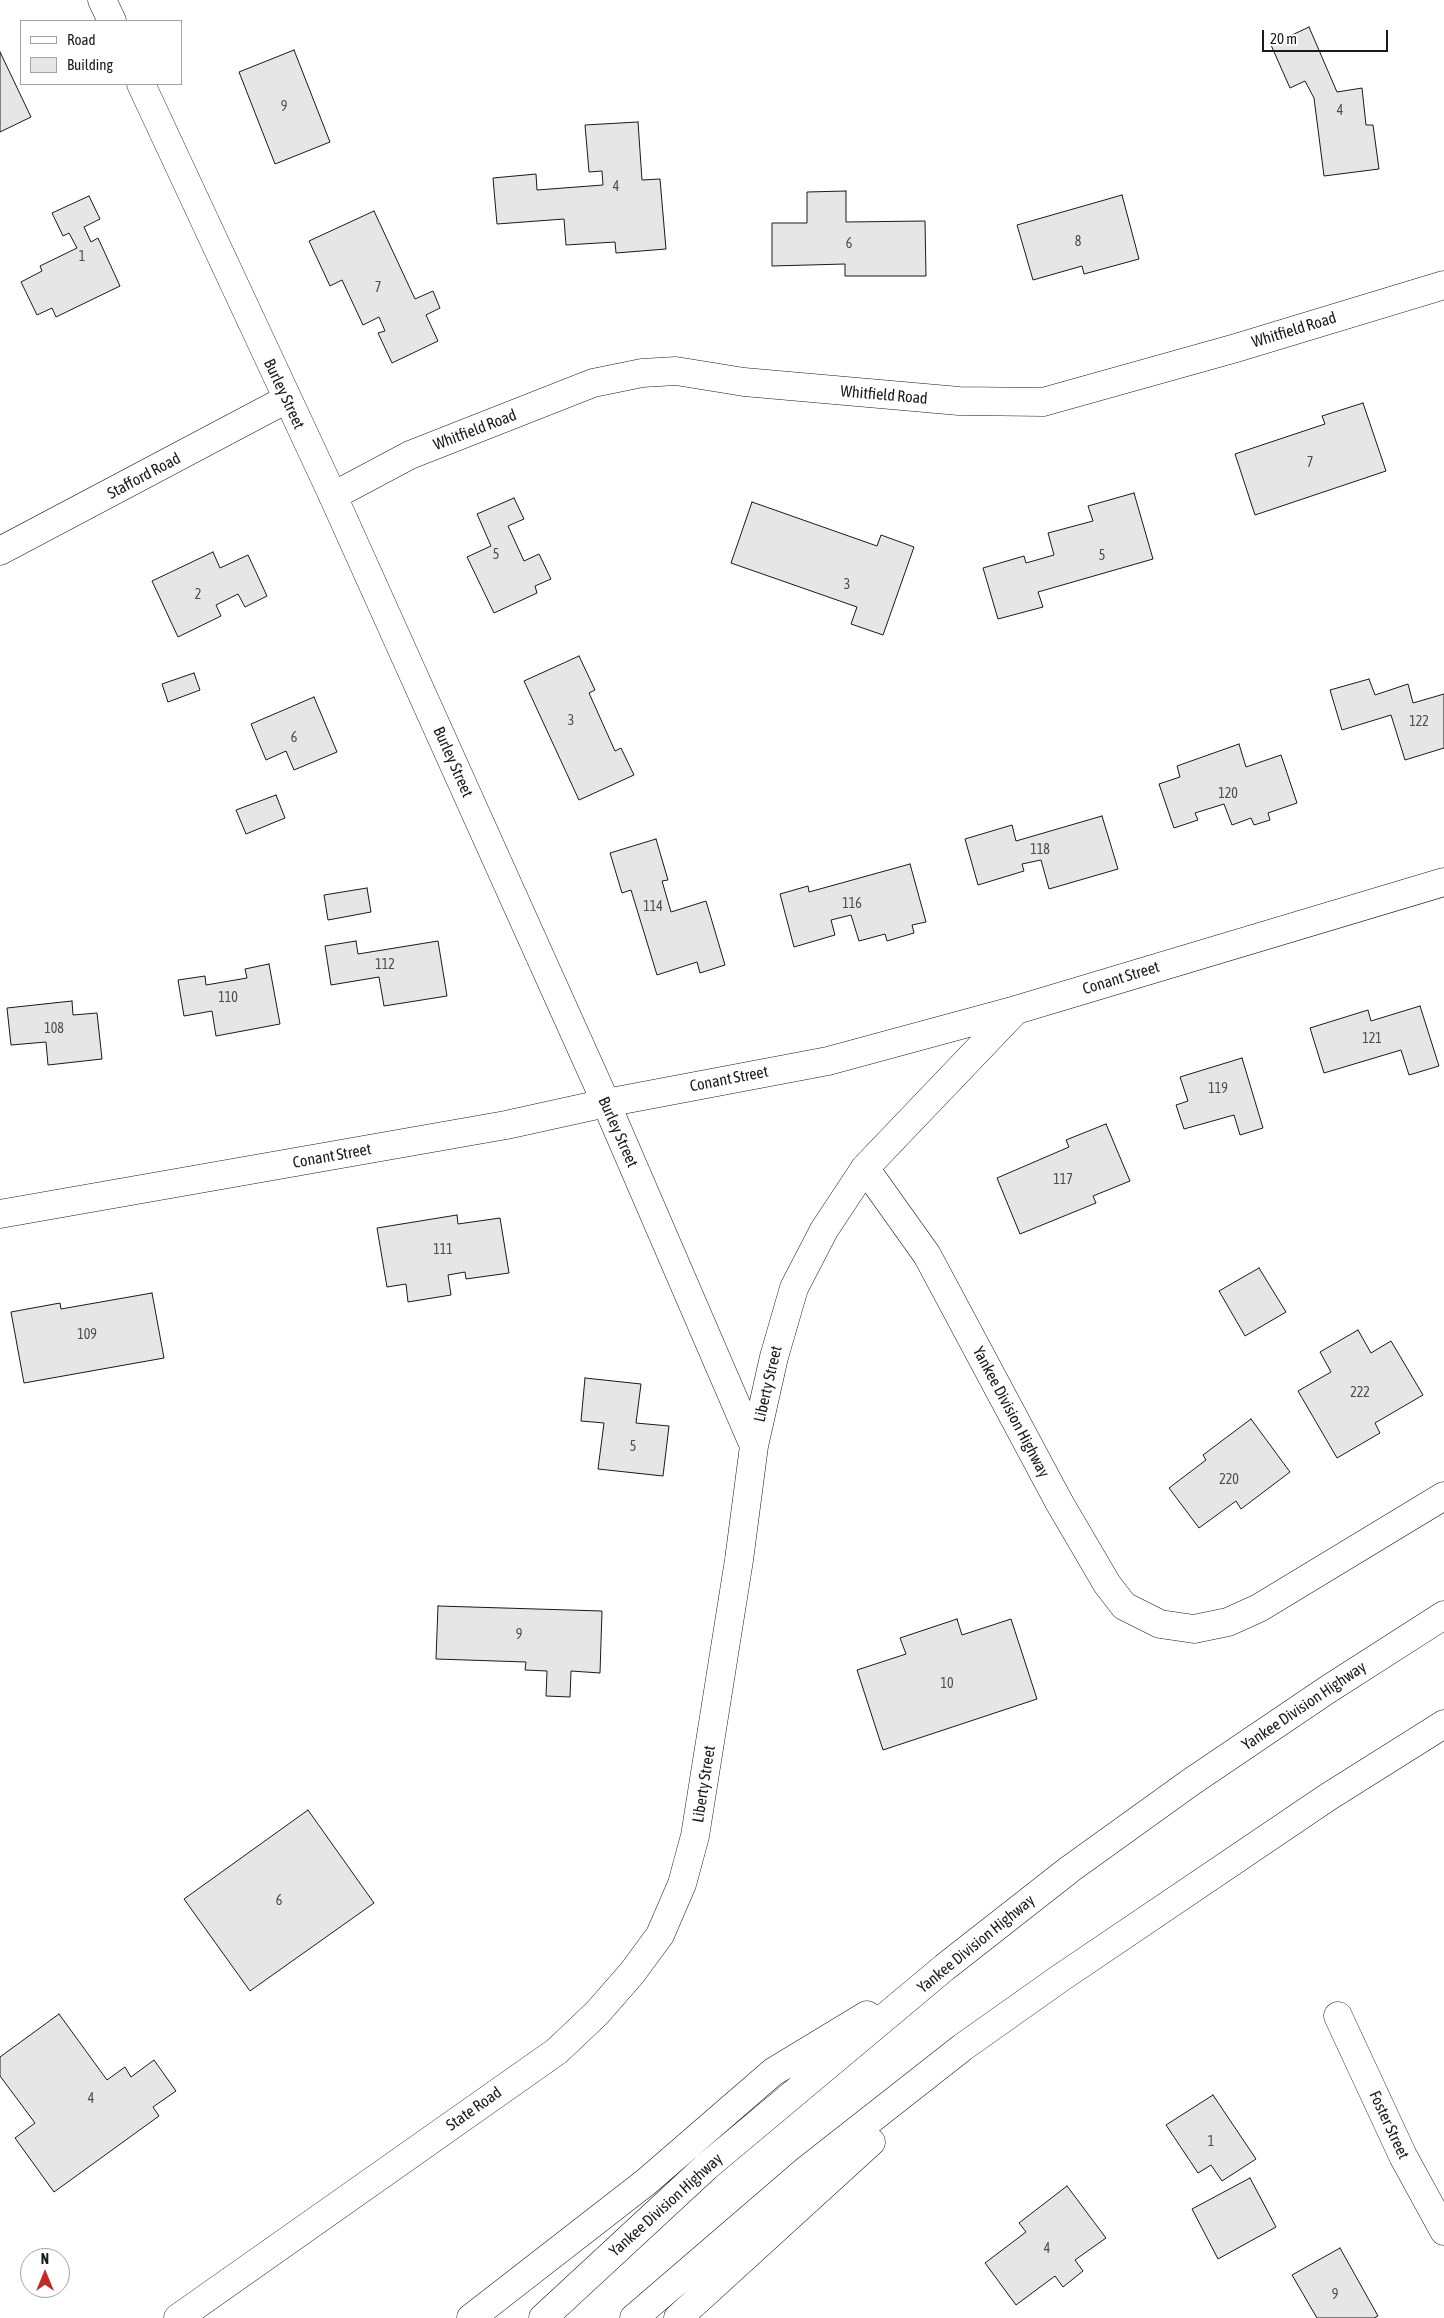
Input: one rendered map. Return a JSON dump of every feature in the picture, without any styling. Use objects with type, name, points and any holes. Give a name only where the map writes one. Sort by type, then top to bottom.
[{"type":"main road","points":[[102,0],[112,20]]},
{"type":"main road","name":"Burley Street","points":[[140,85],[333,496],[606,1103],[754,1446]]},
{"type":"main road","name":"Whitfield Road","points":[[333,496],[410,455],[593,383],[642,373],[676,370],[744,382],[959,401],[1043,402],[1227,351],[1444,285]]},
{"type":"main road","name":"Stafford Road","points":[[0,551],[286,399]]},
{"type":"main road","name":"Conant Street","points":[[0,1214],[496,1127],[606,1103],[828,1061],[1016,1010],[1444,882]]},
{"type":"main road","name":"Liberty Street","points":[[696,1836],[739,1560],[754,1446],[774,1357],[794,1288],[824,1230],[865,1168],[1016,1010]]},
{"type":"main road","name":"Yankee Division Highway","points":[[865,1168],[927,1255],[1058,1502],[1107,1584],[1124,1606],[1160,1624],[1194,1629],[1228,1622],[1259,1608],[1444,1496]]},
{"type":"main road","name":"Yankee Division Highway","points":[[544,2318],[706,2167],[945,1967],[1070,1869],[1191,1782],[1326,1690],[1444,1615]]},
{"type":"main road","points":[[634,2318],[806,2171],[964,2047],[1059,1979],[1328,1797],[1444,1724]]},
{"type":"main road","name":"State Road","points":[[178,2318],[557,2051],[621,1986],[660,1935],[682,1884],[696,1836]]},
{"type":"main road","points":[[471,2318],[646,2182],[774,2072],[945,1967]]},
{"type":"main road","points":[[678,2318],[824,2183],[1059,1979]]},
{"type":"main road","name":"Foster Street","points":[[1338,2016],[1403,2156],[1444,2231]]},
{"type":"building","points":[[1309,27],[1337,92],[1362,88],[1366,125],[1373,125],[1379,169],[1324,176],[1314,98],[1305,81],[1290,88],[1271,45]]},
{"type":"building","points":[[294,50],[330,142],[275,164],[239,72]]},
{"type":"building","points":[[0,52],[31,117],[0,132]]},
{"type":"building","points":[[638,122],[642,180],[660,179],[666,249],[616,253],[615,242],[566,245],[564,219],[497,224],[493,178],[536,174],[537,190],[603,185],[602,171],[589,172],[585,125]]},
{"type":"building","points":[[846,191],[846,222],[925,221],[926,276],[845,276],[845,264],[772,266],[772,223],[807,223],[807,192]]},
{"type":"building","points":[[1122,195],[1139,259],[1084,274],[1082,266],[1033,280],[1017,225]]},
{"type":"building","points":[[89,196],[100,219],[84,227],[91,242],[98,238],[120,286],[56,317],[52,308],[37,315],[21,282],[42,271],[40,266],[77,248],[69,233],[63,236],[52,213]]},
{"type":"building","points":[[374,211],[415,299],[433,291],[440,308],[426,315],[438,341],[392,363],[378,333],[385,331],[379,317],[363,325],[342,280],[330,286],[309,241]]},
{"type":"building","points":[[1363,403],[1386,471],[1255,515],[1235,454],[1325,424],[1322,416]]},
{"type":"building","points":[[1134,493],[1153,559],[1038,592],[1043,607],[998,619],[983,568],[1024,556],[1026,563],[1054,555],[1048,533],[1093,521],[1088,506]]},
{"type":"building","points":[[514,498],[524,519],[508,526],[524,561],[539,554],[551,579],[535,586],[537,593],[494,613],[467,557],[491,546],[477,514]]},
{"type":"building","points":[[752,502],[877,546],[881,535],[914,547],[883,635],[851,624],[857,607],[731,563]]},
{"type":"building","points":[[213,552],[220,568],[248,555],[267,596],[245,607],[238,594],[216,605],[221,616],[178,637],[152,581]]},
{"type":"building","points":[[579,656],[595,690],[589,693],[615,751],[621,748],[634,775],[579,800],[524,681]]},
{"type":"building","points":[[194,673],[200,690],[168,702],[162,684]]},
{"type":"building","points":[[1369,679],[1375,695],[1408,684],[1413,703],[1444,694],[1444,748],[1405,760],[1391,715],[1342,730],[1330,690]]},
{"type":"building","points":[[314,697],[337,752],[294,770],[286,751],[266,760],[251,724]]},
{"type":"building","points":[[1239,744],[1246,767],[1281,755],[1297,803],[1268,813],[1270,820],[1254,825],[1251,818],[1232,825],[1224,804],[1195,813],[1198,820],[1174,828],[1159,784],[1180,777],[1177,766]]},
{"type":"building","points":[[276,795],[285,818],[246,834],[236,810]]},
{"type":"building","points":[[1102,816],[1118,869],[1049,889],[1041,860],[1022,864],[1024,871],[978,885],[965,839],[1012,825],[1016,841]]},
{"type":"building","points":[[656,839],[668,880],[662,881],[671,912],[706,901],[725,965],[700,973],[697,962],[657,975],[631,890],[622,893],[610,853]]},
{"type":"building","points":[[910,864],[926,922],[912,925],[914,933],[887,941],[885,934],[859,941],[851,915],[831,920],[835,935],[794,947],[780,894],[808,886],[809,892]]},
{"type":"building","points":[[367,888],[371,912],[328,920],[324,895]]},
{"type":"building","points":[[356,941],[358,954],[438,941],[447,996],[384,1006],[379,977],[331,985],[325,946]]},
{"type":"building","points":[[269,964],[280,1024],[216,1036],[212,1011],[184,1016],[178,980],[205,976],[206,985],[247,978],[245,969]]},
{"type":"building","points":[[72,1001],[73,1015],[97,1013],[102,1059],[48,1065],[46,1042],[11,1045],[7,1008]]},
{"type":"building","points":[[1420,1006],[1439,1066],[1409,1075],[1401,1050],[1324,1073],[1310,1028],[1368,1010],[1371,1021]]},
{"type":"building","points":[[1242,1058],[1263,1128],[1240,1135],[1234,1115],[1184,1129],[1176,1105],[1188,1101],[1180,1077]]},
{"type":"building","points":[[1106,1124],[1130,1181],[1093,1196],[1096,1203],[1020,1234],[997,1178],[1069,1147],[1066,1140]]},
{"type":"building","points":[[457,1215],[458,1224],[500,1218],[509,1273],[466,1279],[465,1272],[448,1275],[451,1295],[408,1302],[406,1284],[387,1287],[377,1228]]},
{"type":"building","points":[[1259,1268],[1286,1312],[1245,1336],[1219,1291]]},
{"type":"building","points":[[152,1293],[164,1358],[24,1383],[11,1312],[60,1303],[61,1309]]},
{"type":"building","points":[[1358,1330],[1371,1353],[1391,1341],[1423,1395],[1375,1423],[1380,1433],[1337,1458],[1298,1391],[1331,1372],[1320,1352]]},
{"type":"building","points":[[585,1378],[641,1384],[636,1423],[669,1426],[663,1476],[598,1469],[604,1423],[581,1421]]},
{"type":"building","points":[[1251,1419],[1290,1472],[1241,1509],[1236,1501],[1199,1528],[1169,1488],[1206,1460],[1203,1455]]},
{"type":"building","points":[[438,1606],[602,1611],[600,1673],[571,1671],[570,1697],[546,1696],[547,1671],[525,1670],[526,1662],[436,1659]]},
{"type":"building","points":[[957,1619],[962,1635],[1011,1619],[1037,1699],[883,1750],[857,1670],[906,1654],[900,1638]]},
{"type":"building","points":[[308,1810],[374,1903],[250,1991],[184,1899]]},
{"type":"building","points":[[59,2014],[107,2080],[125,2067],[131,2077],[154,2060],[176,2091],[153,2107],[159,2116],[54,2192],[15,2138],[35,2123],[0,2076],[0,2057]]},
{"type":"building","points":[[1213,2095],[1256,2159],[1222,2181],[1211,2165],[1198,2173],[1166,2125]]},
{"type":"building","points":[[1250,2178],[1276,2227],[1218,2259],[1192,2209]]},
{"type":"building","points":[[1067,2186],[1106,2238],[1075,2260],[1083,2271],[1063,2287],[1055,2276],[1016,2305],[985,2263],[1026,2232],[1019,2223]]},
{"type":"building","points":[[1340,2248],[1378,2316],[1374,2318],[1317,2318],[1292,2275]]}]
